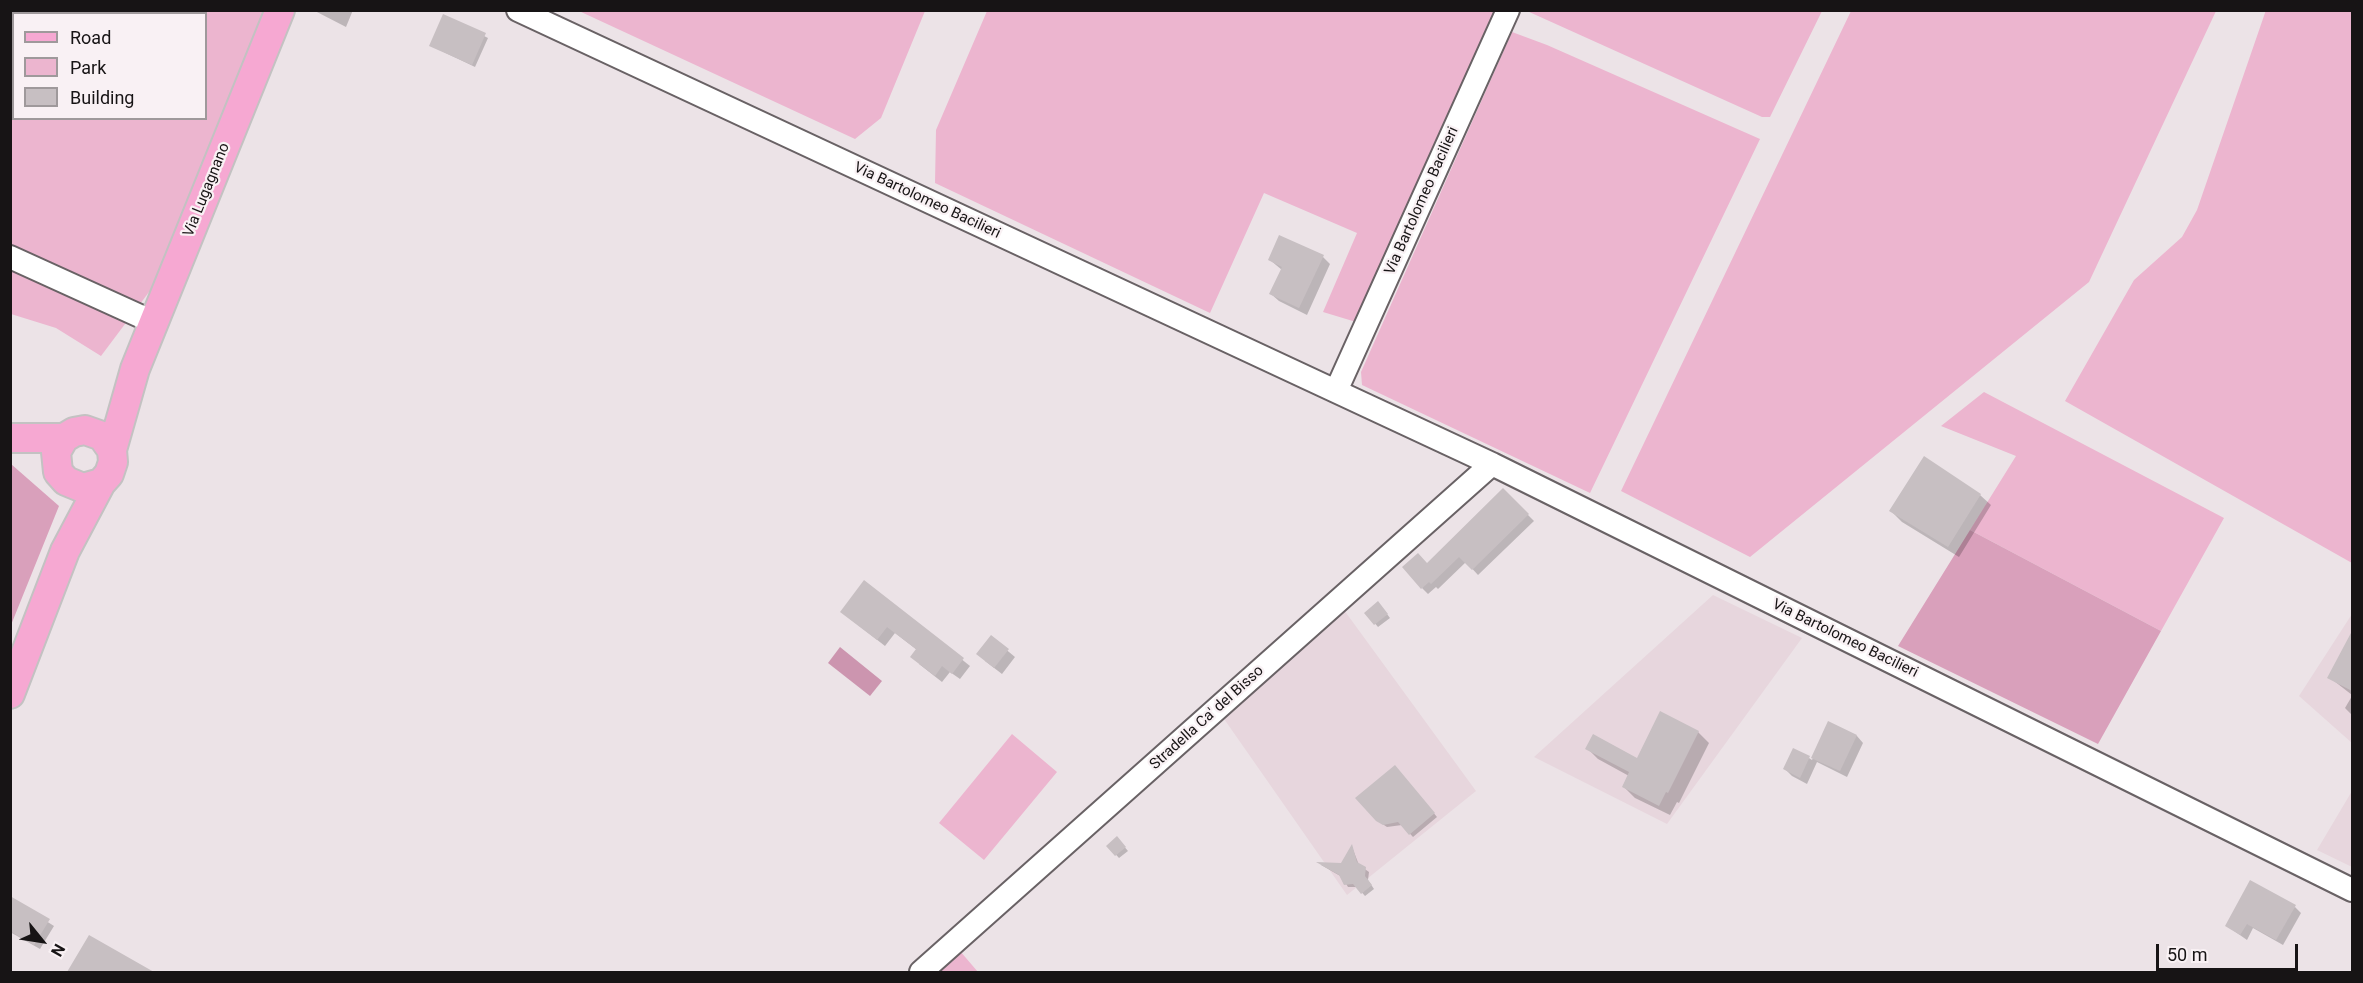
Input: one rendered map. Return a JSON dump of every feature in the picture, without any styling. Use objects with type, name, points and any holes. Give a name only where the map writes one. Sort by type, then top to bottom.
[{"type":"main road","name":"Via Lugagnano","points":[[10,694],[65,551],[111,468],[112,450],[135,369],[280,10]]},
{"type":"main road","name":"Via Lugagnano","points":[[65,551],[68,452],[135,369]]},
{"type":"main road","points":[[10,444],[68,452],[102,436],[112,450]]},
{"type":"main road","points":[[10,438],[68,452]]},
{"type":"main road","points":[[68,452],[83,488],[101,483]]},
{"type":"street","name":"Via Bartolomeo Bacilieri","points":[[518,10],[1492,464],[2352,890]]},
{"type":"street","name":"Via Bartolomeo Bacilieri","points":[[1336,392],[1508,10]]},
{"type":"street","points":[[10,257],[153,322]]},
{"type":"street","name":"Stradella Ca' del Bisso","points":[[921,972],[1492,464]]},
{"type":"shaded area","points":[[11,464],[59,506],[11,625]]},
{"type":"shaded area","points":[[1970,530],[2161,631],[2098,744],[1898,646]]},
{"type":"shaded area","points":[[1713,595],[1802,638],[1667,824],[1534,757]]},
{"type":"shaded area","points":[[1344,610],[1476,791],[1347,895],[1222,716]]},
{"type":"shaded area","points":[[2352,614],[2352,743],[2299,696]]},
{"type":"shaded area","points":[[840,647],[882,681],[870,696],[828,663]]},
{"type":"shaded area","points":[[2352,791],[2352,867],[2317,850]]},
{"type":"green space","points":[[2266,10],[2352,11],[2352,563],[2065,401],[2134,280],[2182,237],[2197,210]]},
{"type":"green space","points":[[10,11],[270,11],[167,268],[101,356],[56,328],[11,314]]},
{"type":"green space","points":[[579,11],[925,11],[881,118],[855,139]]},
{"type":"green space","points":[[987,11],[1496,11],[1356,322],[1323,312],[1357,233],[1264,193],[1210,313],[935,183],[936,130]]},
{"type":"green space","points":[[1527,11],[1822,11],[1770,117],[1762,117]]},
{"type":"green space","points":[[1851,11],[2216,11],[2089,282],[1750,557],[1621,491]]},
{"type":"green space","points":[[1512,32],[1547,45],[1760,139],[1590,493],[1362,385],[1361,372]]},
{"type":"green space","points":[[1984,392],[2224,518],[2161,631],[1970,530],[2016,456],[1941,426]]},
{"type":"green space","points":[[1012,734],[1057,772],[984,860],[939,823]]},
{"type":"green space","points":[[960,951],[978,972],[935,972]]},
{"type":"building","points":[[443,14],[486,33],[472,65],[429,46]]},
{"type":"building","points":[[1279,235],[1324,255],[1299,308],[1269,294],[1282,267],[1268,260]]},
{"type":"building","points":[[1924,456],[1981,494],[1948,547],[1889,511]]},
{"type":"building","points":[[1503,488],[1529,514],[1472,570],[1459,557],[1431,584],[1429,582],[1421,589],[1402,567],[1418,553],[1427,563]]},
{"type":"building","points":[[864,580],[964,658],[952,674],[942,666],[935,676],[910,657],[916,649],[887,627],[877,640],[840,612]]},
{"type":"building","points":[[1378,601],[1388,614],[1374,625],[1364,613]]},
{"type":"building","points":[[2352,631],[2352,691],[2327,678]]},
{"type":"building","points":[[991,635],[1009,649],[994,668],[976,654]]},
{"type":"building","points":[[1660,711],[1699,731],[1668,793],[1666,792],[1659,806],[1622,787],[1629,772],[1585,749],[1593,734],[1637,758]]},
{"type":"building","points":[[1828,721],[1857,735],[1840,771],[1811,758]]},
{"type":"building","points":[[1793,748],[1810,756],[1800,778],[1783,769]]},
{"type":"building","points":[[1395,765],[1435,813],[1409,835],[1398,822],[1383,825],[1376,821],[1355,798]]},
{"type":"building","points":[[1117,836],[1126,847],[1115,856],[1106,846]]},
{"type":"building","points":[[1352,844],[1357,862],[1366,867],[1365,876],[1372,885],[1361,894],[1353,884],[1344,885],[1339,875],[1316,862],[1341,863]]},
{"type":"building","points":[[2250,880],[2296,905],[2276,940],[2247,924],[2240,935],[2225,926]]},
{"type":"building","points":[[10,896],[50,919],[34,945],[10,931]]},
{"type":"building","points":[[89,935],[154,972],[67,972]]}]
